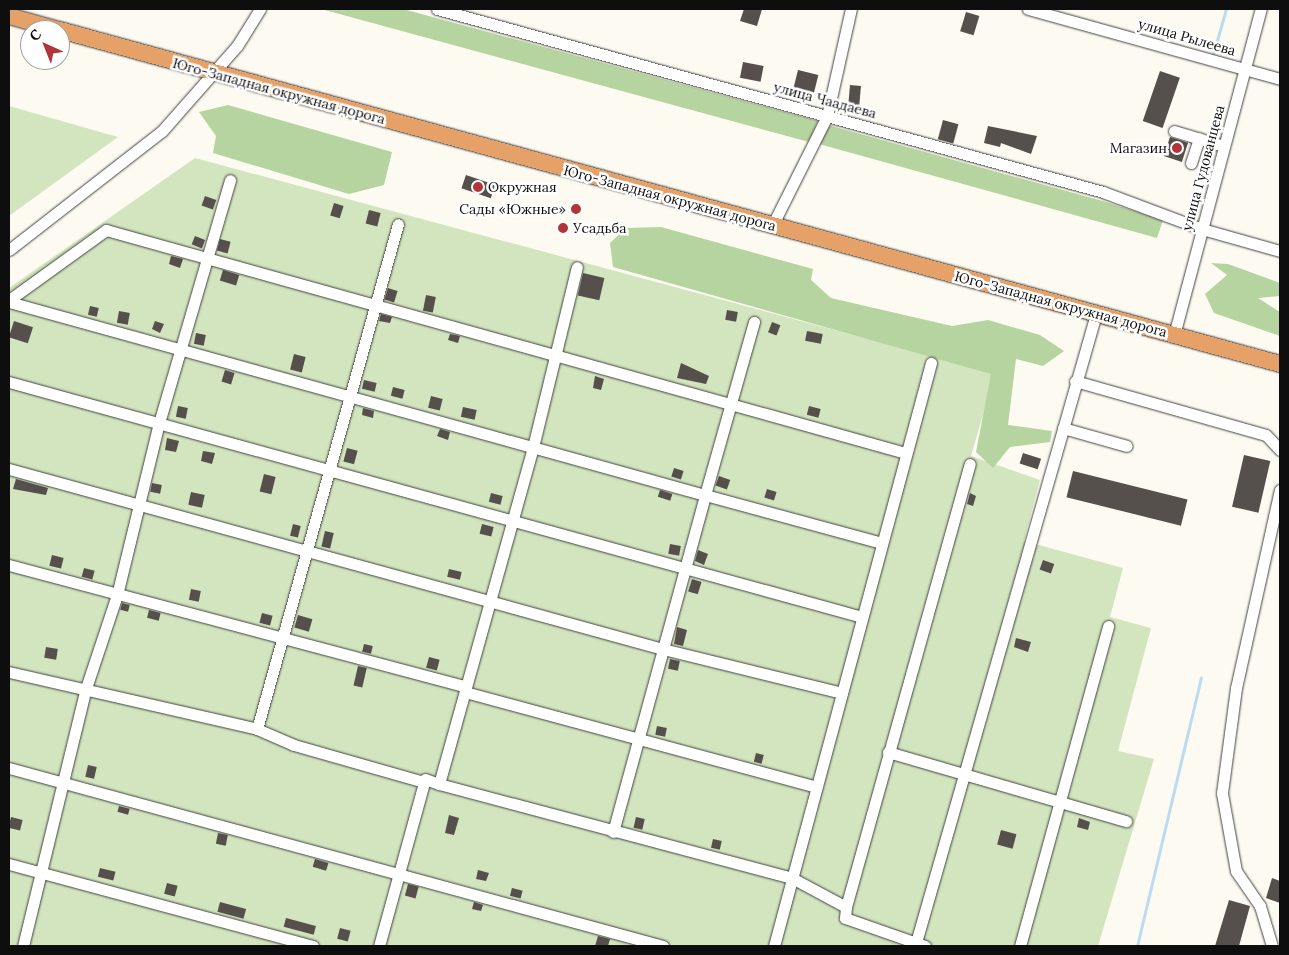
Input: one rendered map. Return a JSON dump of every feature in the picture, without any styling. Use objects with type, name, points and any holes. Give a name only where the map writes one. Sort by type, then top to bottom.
[{"type":"highway","name":"Юго-Западная окружная дорога","points":[[9,16],[23,20]]},
{"type":"highway","name":"Юго-Западная окружная дорога","points":[[70,33],[1280,364]]},
{"type":"street","points":[[9,250],[162,131],[214,73],[260,9]]},
{"type":"street","name":"улица Чаадаева","points":[[437,9],[1103,192],[1202,229],[1280,251]]},
{"type":"street","points":[[772,226],[827,116],[851,9]]},
{"type":"street","name":"улица Рылеева","points":[[1028,9],[1245,70],[1280,78]]},
{"type":"street","name":"улица Гудованцева","points":[[1174,335],[1262,9]]},
{"type":"street","points":[[1174,131],[1224,146]]},
{"type":"street","points":[[1191,163],[1199,138]]},
{"type":"street","points":[[23,946],[44,874],[62,783],[86,688],[117,595],[142,506],[158,423],[205,258],[230,180]]},
{"type":"street","points":[[257,729],[283,637],[310,553],[398,224]]},
{"type":"street","points":[[9,301],[106,230],[554,356],[730,401],[906,453]]},
{"type":"street","points":[[439,784],[533,448],[577,267]]},
{"type":"street","points":[[9,301],[533,448],[882,543]]},
{"type":"street","points":[[970,464],[846,907],[845,918],[918,945],[1075,381],[1096,314]]},
{"type":"street","points":[[613,832],[730,401],[754,322]]},
{"type":"street","points":[[774,946],[931,363]]},
{"type":"street","points":[[1075,381],[1266,435],[1280,450]]},
{"type":"street","points":[[9,382],[862,617]]},
{"type":"street","points":[[1063,428],[1127,446]]},
{"type":"street","points":[[9,469],[663,649],[842,693]]},
{"type":"street","points":[[1272,946],[1260,906],[1236,871],[1222,794],[1236,688],[1280,490]]},
{"type":"street","points":[[9,565],[117,595],[283,637],[638,740],[816,787]]},
{"type":"street","points":[[1020,946],[1108,626]]},
{"type":"street","points":[[9,672],[86,688],[257,729],[294,744],[424,782],[439,784],[613,832],[792,878],[846,907]]},
{"type":"street","points":[[888,752],[1059,804],[1126,821]]},
{"type":"street","points":[[9,768],[400,872],[663,946]]},
{"type":"street","points":[[379,946],[424,782]]},
{"type":"street","points":[[9,864],[313,946]]},
{"type":"green space","points":[[321,9],[403,9],[818,121],[809,142]]},
{"type":"green space","points":[[228,105],[392,152],[384,185],[349,194],[213,153],[216,136],[199,112]]},
{"type":"green space","points":[[9,106],[118,137],[9,216]]},
{"type":"green space","points":[[828,125],[1106,202],[1163,220],[1157,238],[819,144]]},
{"type":"green space","points":[[195,158],[995,373],[971,456],[1040,480],[1024,541],[1123,568],[1110,617],[1151,628],[1118,751],[1154,759],[1098,946],[9,946],[9,288]]},
{"type":"green space","points":[[661,227],[813,269],[811,280],[831,298],[952,326],[988,320],[1040,335],[1064,351],[1043,366],[1016,359],[1008,425],[1052,431],[1050,442],[1010,447],[993,468],[976,452],[991,374],[613,267],[610,243],[626,228]]},
{"type":"green space","points":[[1211,263],[1228,264],[1280,283],[1280,296],[1258,298],[1280,312],[1280,336],[1214,313],[1205,294],[1227,275]]},
{"type":"building","points":[[744,9],[762,9],[757,26],[740,21]]},
{"type":"building","points":[[966,12],[979,16],[974,35],[960,31]]},
{"type":"building","points":[[743,62],[764,66],[761,82],[740,78]]},
{"type":"building","points":[[798,70],[818,75],[814,93],[794,87]]},
{"type":"building","points":[[1160,71],[1180,78],[1163,128],[1143,121]]},
{"type":"building","points":[[850,85],[861,86],[859,106],[848,105]]},
{"type":"building","points":[[943,120],[958,124],[953,143],[938,139]]},
{"type":"building","points":[[988,126],[1037,136],[1031,154],[1001,143],[1000,147],[984,143]]},
{"type":"building","name":"Магазин","points":[[1170,137],[1188,143],[1182,162],[1164,156]]},
{"type":"building","name":"Окружная","points":[[466,175],[495,185],[491,198],[461,188]]},
{"type":"building","points":[[205,196],[216,200],[213,210],[202,205]]},
{"type":"building","points":[[334,203],[344,206],[340,218],[330,215]]},
{"type":"building","points":[[369,210],[381,213],[377,226],[366,224]]},
{"type":"building","points":[[195,236],[205,240],[202,248],[192,244]]},
{"type":"building","points":[[220,239],[231,242],[228,253],[217,251]]},
{"type":"building","points":[[171,256],[183,259],[180,268],[169,264]]},
{"type":"building","points":[[223,270],[239,275],[236,285],[220,281]]},
{"type":"building","points":[[583,273],[604,278],[599,300],[578,295]]},
{"type":"building","points":[[388,288],[398,291],[394,302],[384,299]]},
{"type":"building","points":[[426,295],[436,297],[433,313],[423,311]]},
{"type":"building","points":[[90,306],[99,308],[97,317],[88,315]]},
{"type":"building","points":[[727,310],[738,312],[736,322],[725,320]]},
{"type":"building","points":[[119,311],[130,313],[128,325],[117,323]]},
{"type":"building","points":[[381,314],[392,317],[390,323],[379,321]]},
{"type":"building","points":[[14,321],[33,327],[28,343],[9,337]]},
{"type":"building","points":[[155,321],[164,324],[160,333],[152,329]]},
{"type":"building","points":[[772,322],[780,325],[776,335],[768,332]]},
{"type":"building","points":[[807,331],[823,334],[821,344],[805,341]]},
{"type":"building","points":[[196,333],[206,335],[204,346],[194,344]]},
{"type":"building","points":[[450,334],[460,336],[458,343],[448,340]]},
{"type":"building","points":[[294,354],[306,357],[302,372],[290,370]]},
{"type":"building","points":[[681,363],[709,376],[706,384],[677,378]]},
{"type":"building","points":[[225,370],[235,373],[231,384],[221,381]]},
{"type":"building","points":[[595,376],[604,379],[601,390],[593,388]]},
{"type":"building","points":[[364,380],[377,383],[375,392],[362,389]]},
{"type":"building","points":[[393,387],[405,390],[402,399],[391,396]]},
{"type":"building","points":[[431,396],[443,399],[440,411],[428,408]]},
{"type":"building","points":[[178,406],[188,408],[186,419],[176,417]]},
{"type":"building","points":[[809,406],[821,409],[818,418],[807,415]]},
{"type":"building","points":[[463,407],[477,410],[475,420],[461,417]]},
{"type":"building","points":[[363,408],[374,411],[373,418],[362,415]]},
{"type":"building","points":[[440,429],[450,432],[448,440],[437,436]]},
{"type":"building","points":[[167,438],[179,441],[176,452],[165,450]]},
{"type":"building","points":[[347,448],[358,451],[354,464],[343,462]]},
{"type":"building","points":[[203,451],[215,453],[212,464],[201,461]]},
{"type":"building","points":[[1023,453],[1041,459],[1038,469],[1020,463]]},
{"type":"building","points":[[1244,455],[1270,461],[1258,513],[1232,507]]},
{"type":"building","points":[[674,468],[684,471],[681,480],[671,477]]},
{"type":"building","points":[[1073,471],[1187,500],[1181,526],[1066,497]]},
{"type":"building","points":[[264,474],[276,477],[271,494],[260,491]]},
{"type":"building","points":[[719,476],[730,480],[727,490],[716,485]]},
{"type":"building","points":[[16,479],[48,488],[46,495],[13,489]]},
{"type":"building","points":[[152,483],[162,485],[160,494],[150,492]]},
{"type":"building","points":[[767,489],[777,492],[774,501],[764,498]]},
{"type":"building","points":[[660,490],[672,494],[670,501],[658,497]]},
{"type":"building","points":[[191,492],[205,495],[202,508],[188,505]]},
{"type":"building","points":[[491,493],[503,496],[500,505],[489,502]]},
{"type":"building","points":[[970,493],[976,496],[973,506],[967,504]]},
{"type":"building","points":[[293,524],[301,526],[298,538],[290,536]]},
{"type":"building","points":[[482,524],[494,527],[491,537],[480,534]]},
{"type":"building","points":[[325,531],[334,533],[330,549],[321,547]]},
{"type":"building","points":[[670,544],[681,546],[679,556],[668,554]]},
{"type":"building","points":[[698,550],[708,554],[704,565],[695,561]]},
{"type":"building","points":[[52,555],[64,558],[61,569],[49,566]]},
{"type":"building","points":[[1043,560],[1054,564],[1051,574],[1040,569]]},
{"type":"building","points":[[84,568],[95,571],[92,580],[82,577]]},
{"type":"building","points":[[449,569],[462,572],[460,580],[447,577]]},
{"type":"building","points":[[692,579],[702,582],[698,594],[688,591]]},
{"type":"building","points":[[191,589],[201,591],[199,602],[189,600]]},
{"type":"building","points":[[122,603],[130,605],[128,612],[120,610]]},
{"type":"building","points":[[149,610],[161,613],[159,621],[147,618]]},
{"type":"building","points":[[262,613],[273,616],[270,626],[259,623]]},
{"type":"building","points":[[298,615],[312,619],[309,632],[294,627]]},
{"type":"building","points":[[677,627],[687,630],[683,646],[674,644]]},
{"type":"building","points":[[1016,638],[1031,642],[1028,652],[1014,647]]},
{"type":"building","points":[[364,644],[373,646],[371,654],[362,652]]},
{"type":"building","points":[[46,647],[58,649],[56,660],[44,658]]},
{"type":"building","points":[[429,657],[440,660],[437,670],[426,668]]},
{"type":"building","points":[[670,659],[680,661],[678,671],[668,669]]},
{"type":"building","points":[[358,666],[367,668],[362,688],[354,685]]},
{"type":"building","points":[[657,726],[667,728],[665,737],[655,735]]},
{"type":"building","points":[[756,753],[764,755],[762,764],[754,762]]},
{"type":"building","points":[[88,765],[97,767],[94,779],[85,777]]},
{"type":"building","points":[[119,806],[130,809],[128,815],[117,812]]},
{"type":"building","points":[[449,815],[459,818],[454,835],[445,833]]},
{"type":"building","points":[[11,817],[23,820],[20,831],[9,828]]},
{"type":"building","points":[[636,817],[645,819],[642,830],[634,828]]},
{"type":"building","points":[[1079,818],[1090,822],[1088,830],[1077,827]]},
{"type":"building","points":[[1001,830],[1016,834],[1013,849],[997,844]]},
{"type":"building","points":[[218,833],[228,835],[226,846],[216,844]]},
{"type":"building","points":[[713,839],[722,841],[720,850],[711,848]]},
{"type":"building","points":[[315,859],[328,863],[326,871],[313,867]]},
{"type":"building","points":[[100,868],[116,872],[113,881],[98,877]]},
{"type":"building","points":[[478,870],[489,873],[486,881],[476,879]]},
{"type":"building","points":[[1272,878],[1280,881],[1280,903],[1266,898]]},
{"type":"building","points":[[167,883],[178,886],[175,896],[164,894]]},
{"type":"building","points":[[408,884],[419,887],[416,898],[405,896]]},
{"type":"building","points":[[512,888],[523,891],[521,899],[510,896]]},
{"type":"building","points":[[1229,900],[1250,906],[1239,946],[1215,946]]},
{"type":"building","points":[[220,902],[246,909],[243,919],[217,912]]},
{"type":"building","points":[[474,902],[483,905],[481,911],[472,909]]},
{"type":"building","points":[[286,918],[316,926],[314,935],[284,927]]},
{"type":"building","points":[[340,928],[351,931],[348,941],[337,939]]},
{"type":"building","points":[[598,936],[610,939],[608,946],[595,946]]},
{"type":"waterway","points":[[1212,58],[1226,9]]},
{"type":"waterway","points":[[1137,946],[1201,678]]},
{"type":"place","name":"Магазин","points":[[1177,148]]},
{"type":"place","name":"Окружная","points":[[478,187]]},
{"type":"place","name":"Сады «Южные»","points":[[576,209]]},
{"type":"place","name":"Усадьба","points":[[563,228]]}]
